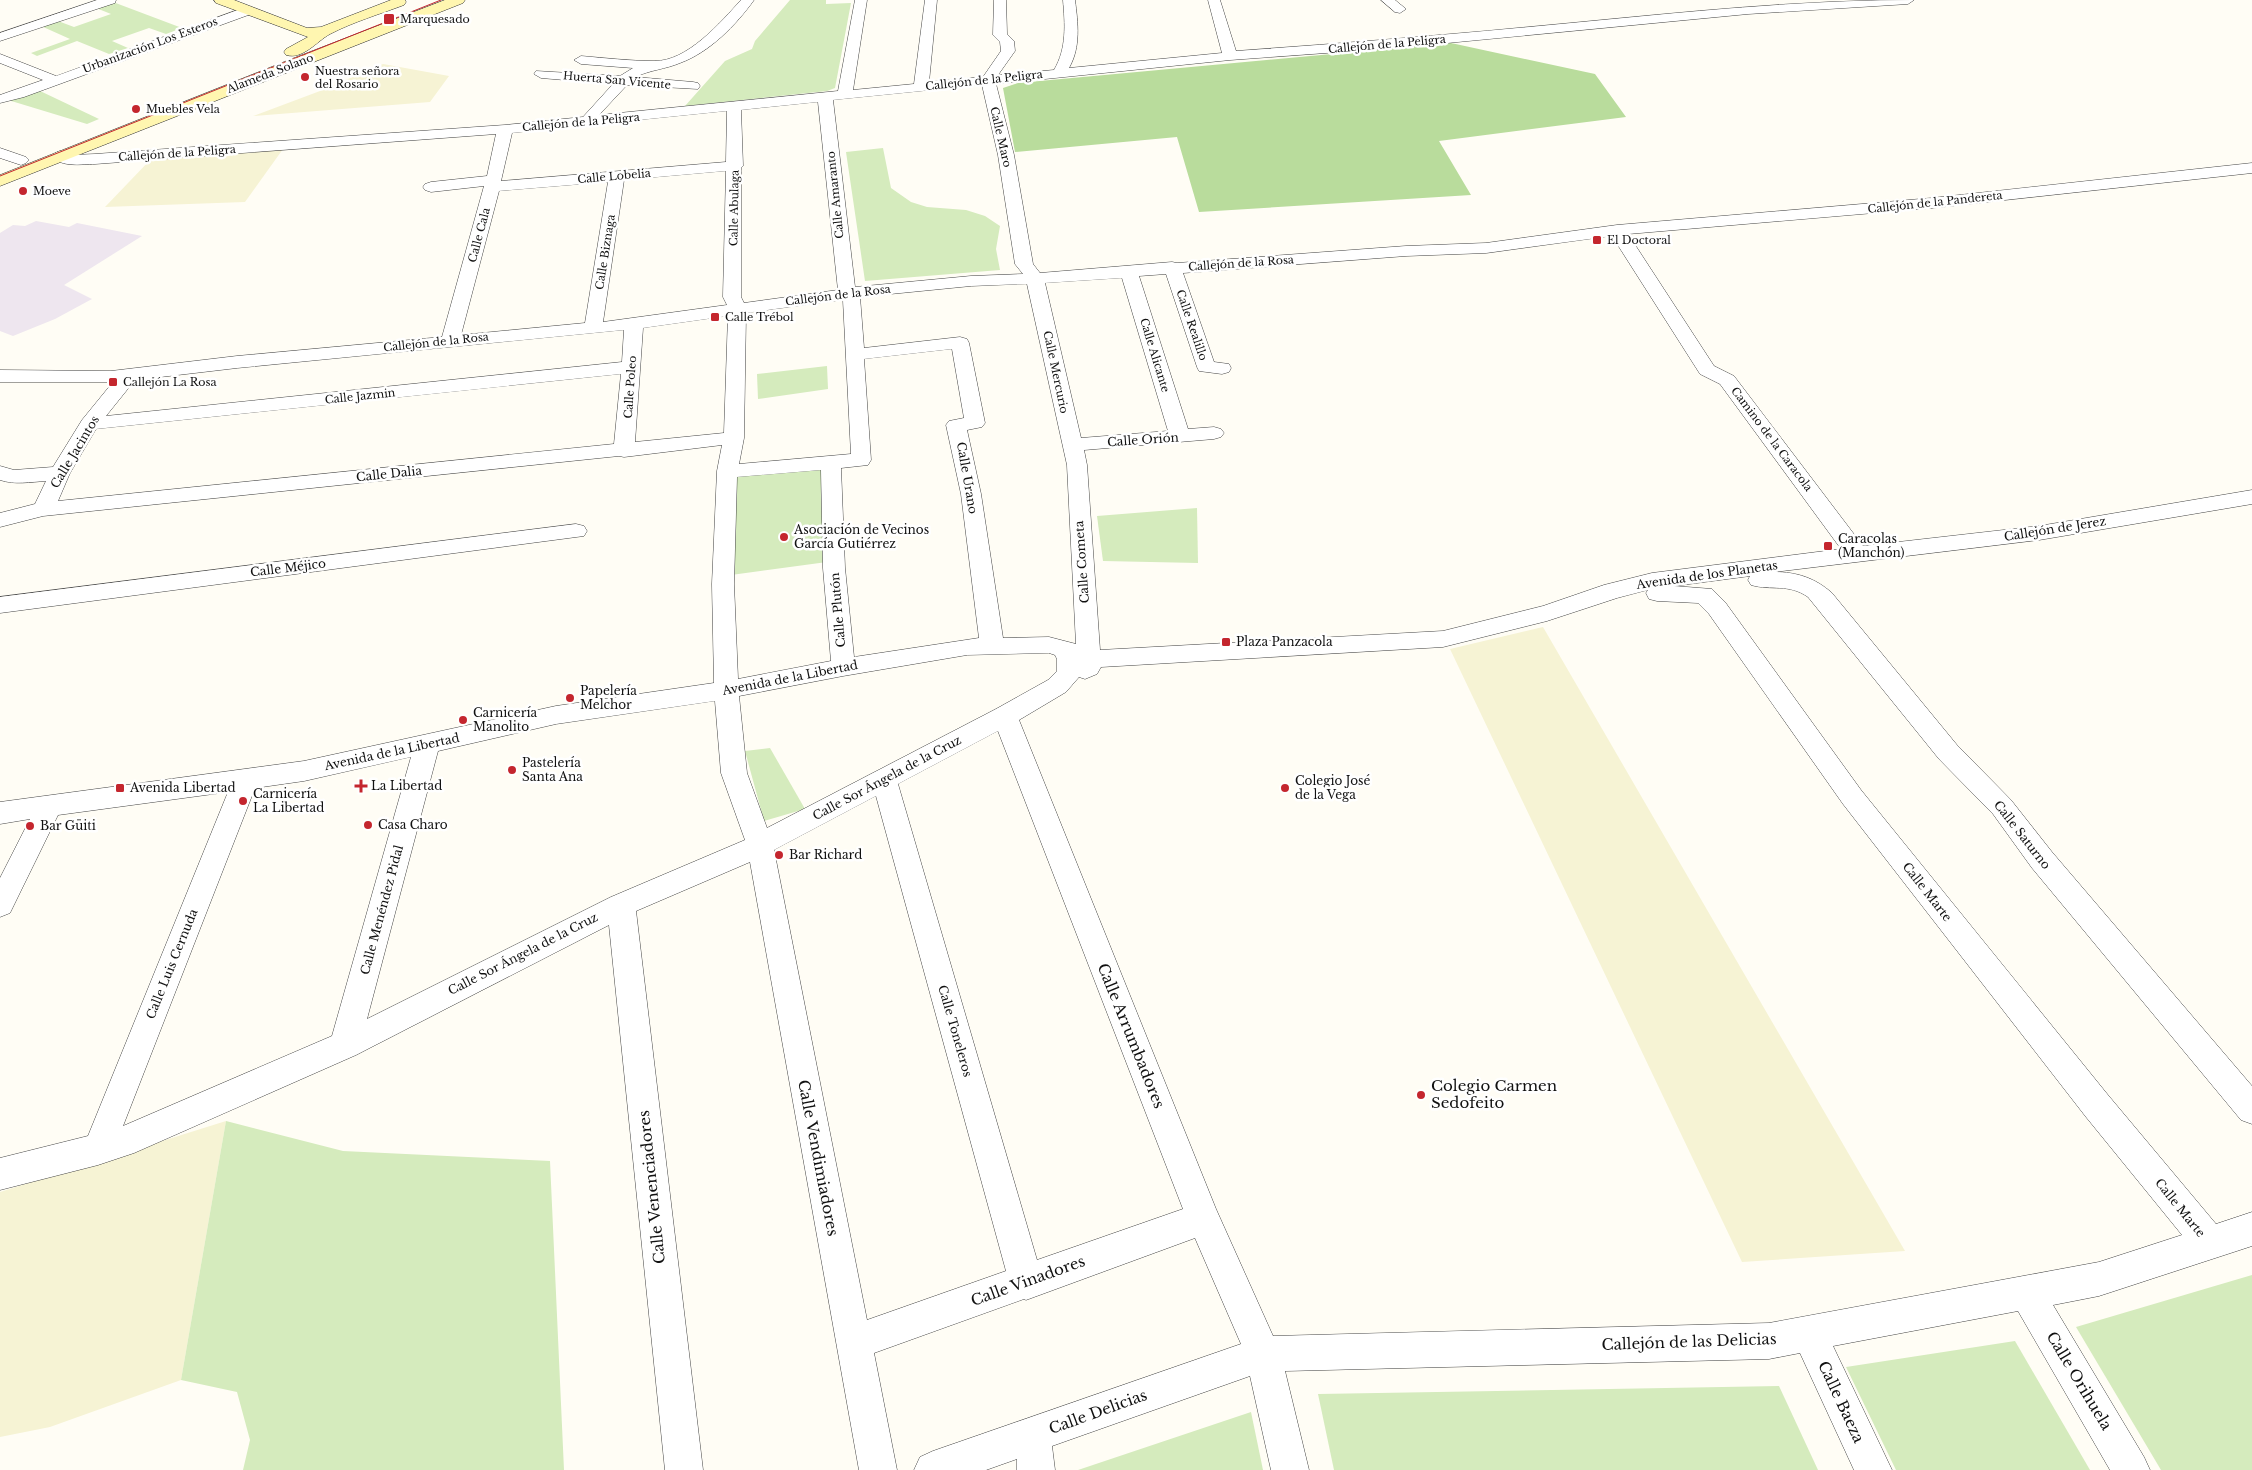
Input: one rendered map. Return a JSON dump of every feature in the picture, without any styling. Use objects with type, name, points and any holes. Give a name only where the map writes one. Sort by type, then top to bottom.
[{"type":"main road","points":[[221,0],[306,33],[324,31]]},
{"type":"main road","name":"Alameda Solano","points":[[0,168],[288,54],[311,42],[324,31],[405,0]]},
{"type":"main road","name":"Alameda Solano","points":[[0,182],[294,62],[458,0]]},
{"type":"street","points":[[0,37],[110,0]]},
{"type":"street","points":[[589,122],[590,116],[623,81],[637,71],[675,61],[707,43],[748,0]]},
{"type":"street","points":[[845,94],[861,0]]},
{"type":"street","points":[[921,86],[931,0]]},
{"type":"street","points":[[988,80],[1008,51],[1007,41],[1000,35],[1000,0]]},
{"type":"street","points":[[1059,72],[1067,61],[1072,39],[1069,0]]},
{"type":"street","points":[[1214,0],[1230,56]]},
{"type":"street","points":[[1387,0],[1400,10]]},
{"type":"street","points":[[1734,0],[1748,10]]},
{"type":"street","name":"Callejón de la Peligra","points":[[60,156],[72,160],[95,159],[589,122],[921,86],[1230,56],[1395,44],[1748,10],[1908,0]]},
{"type":"street","name":"Urbanización Los Esteros","points":[[0,98],[19,94],[246,11]]},
{"type":"street","points":[[0,58],[55,80]]},
{"type":"street","points":[[581,60],[654,66]]},
{"type":"street","name":"Huerta San Vicente","points":[[541,74],[693,86]]},
{"type":"street","name":"Calle Maro","points":[[988,80],[1006,155],[1024,264],[1035,279]]},
{"type":"street","name":"Calle Amaranto","points":[[825,96],[845,287],[851,292]]},
{"type":"street","name":"Calle Abulaga","points":[[734,106],[735,166],[732,297],[737,308]]},
{"type":"street","name":"Calle Cala","points":[[450,340],[493,184],[505,129]]},
{"type":"street","points":[[0,153],[21,160]]},
{"type":"street","name":"Calle Lobelia","points":[[431,187],[617,176],[735,166]]},
{"type":"street","name":"Callejón de la Pandereta","points":[[1617,230],[1932,203],[2252,168]]},
{"type":"street","name":"Calle Biznaga","points":[[593,327],[617,176]]},
{"type":"street","name":"Callejón de la Rosa","points":[[0,376],[111,377],[450,340],[634,324],[851,292],[1172,268],[1486,248],[1617,230]]},
{"type":"street","name":"Camino de la Caracola","points":[[1617,230],[1707,370],[1727,380],[1857,554]]},
{"type":"street","name":"Calle Realillo","points":[[1172,268],[1206,367],[1222,368]]},
{"type":"street","name":"Calle Alicante","points":[[1129,272],[1180,437]]},
{"type":"street","name":"Calle Mercurio","points":[[1035,279],[1075,455]]},
{"type":"street","points":[[727,471],[861,460],[851,292]]},
{"type":"street","points":[[726,690],[723,584],[727,471],[734,438],[737,308]]},
{"type":"street","name":"Calle Poleo","points":[[624,451],[634,324]]},
{"type":"street","name":"Calle Urano","points":[[855,354],[960,343],[975,422],[956,425],[970,494],[992,645]]},
{"type":"street","name":"Calle Jazmin","points":[[89,424],[631,367]]},
{"type":"street","name":"Calle Jacintos","points":[[43,509],[60,473],[89,424],[130,374]]},
{"type":"street","name":"Calle Orión","points":[[1075,455],[1214,433]]},
{"type":"street","name":"Calle Dalia","points":[[0,520],[43,509],[624,451],[734,438]]},
{"type":"street","name":"Calle Cometa","points":[[1075,455],[1087,659]]},
{"type":"street","name":"Calle Plutón","points":[[831,463],[834,568],[843,667]]},
{"type":"street","points":[[0,473],[13,477],[60,473]]},
{"type":"street","name":"Callejón de Jerez","points":[[1857,554],[2039,533],[2252,497]]},
{"type":"street","name":"Calle Méjico","points":[[0,605],[576,530]]},
{"type":"street","name":"Avenida de los Planetas","points":[[1087,659],[1444,639],[1546,613],[1652,581],[1857,554]]},
{"type":"street","name":"Calle Saturno","points":[[1722,573],[1731,577],[1747,579],[1789,580],[1813,587],[1948,752],[2002,807],[2042,860],[2252,1109]]},
{"type":"street","name":"Calle Marte","points":[[1625,588],[1655,593],[1704,595],[1717,608],[1852,797],[2090,1098],[2210,1244]]},
{"type":"street","name":"Avenida de la Libertad","points":[[0,813],[304,771],[556,716],[726,690],[843,667],[967,647],[992,645],[1056,648],[1086,655],[1087,659]]},
{"type":"street","points":[[1056,648],[1069,659],[1069,674],[1057,686]]},
{"type":"street","name":"Calle Sor Ángela de la Cruz","points":[[0,1174],[123,1142],[345,1045],[621,905],[760,846],[1004,716],[1031,699],[1089,668],[1087,659]]},
{"type":"street","name":"Calle Vendimiadores","points":[[726,690],[734,773],[760,846],[878,1470]]},
{"type":"street","name":"Calle Arrumbadores","points":[[1004,716],[1203,1218],[1263,1354],[1290,1470]]},
{"type":"street","name":"Calle Menéndez Pidal","points":[[345,1045],[427,745]]},
{"type":"street","name":"Calle Luis Cernuda","points":[[98,1149],[246,779]]},
{"type":"street","name":"Calle Toneleros","points":[[884,780],[1026,1283]]},
{"type":"street","points":[[0,905],[50,806]]},
{"type":"street","name":"Calle Venenciadores","points":[[621,905],[684,1470]]},
{"type":"street","name":"Calle Vinadores","points":[[853,1343],[1026,1283],[1203,1218]]},
{"type":"street","name":"Callejón de las Delicias","points":[[1263,1354],[1770,1341],[2099,1280],[2252,1229]]},
{"type":"street","name":"Calle Orihuela","points":[[2026,1293],[2131,1470]]},
{"type":"street","name":"Calle Baeza","points":[[1809,1334],[1873,1470]]},
{"type":"street","name":"Calle Delicias","points":[[933,1470],[1034,1453],[1263,1354]]},
{"type":"shaded area","points":[[383,64],[449,76],[430,102],[253,116],[320,91]]},
{"type":"shaded area","points":[[283,149],[245,202],[105,207],[152,158]]},
{"type":"shaded area","points":[[36,221],[69,227],[77,223],[142,236],[64,285],[92,299],[55,319],[13,336],[0,331],[0,233],[13,225],[25,226]]},
{"type":"shaded area","points":[[1543,627],[1905,1251],[1742,1262],[1450,649]]},
{"type":"shaded area","points":[[226,1121],[181,1380],[50,1427],[0,1437],[0,1192]]},
{"type":"green space","points":[[790,0],[826,0],[826,4],[851,3],[835,88],[827,91],[685,106],[725,61],[752,49],[755,41]]},
{"type":"green space","points":[[113,2],[182,28],[166,34],[149,28],[112,41],[128,48],[109,54],[77,41],[37,56],[31,53],[70,39],[41,26],[58,21],[74,27],[111,14],[96,8]]},
{"type":"green space","points":[[1451,43],[1595,74],[1626,117],[1439,141],[1471,195],[1199,212],[1177,137],[1015,152],[1003,88],[1018,83]]},
{"type":"green space","points":[[38,90],[99,119],[87,124],[8,100]]},
{"type":"green space","points":[[883,148],[891,188],[911,202],[927,207],[966,210],[985,216],[1000,226],[996,249],[1000,270],[865,281],[846,152]]},
{"type":"green space","points":[[827,366],[828,389],[758,399],[757,374]]},
{"type":"green space","points":[[828,466],[827,562],[731,575],[732,474]]},
{"type":"green space","points":[[1197,508],[1198,563],[1103,561],[1097,516]]},
{"type":"green space","points":[[770,748],[805,809],[764,821],[745,751]]},
{"type":"green space","points":[[226,1121],[343,1151],[550,1161],[564,1470],[243,1470],[250,1440],[237,1392],[181,1380]]},
{"type":"green space","points":[[2252,1275],[2252,1470],[2161,1470],[2076,1327]]},
{"type":"green space","points":[[2015,1341],[2090,1470],[1896,1470],[1846,1367]]},
{"type":"green space","points":[[1779,1386],[1818,1470],[1334,1470],[1318,1394]]},
{"type":"green space","points":[[1251,1412],[1263,1470],[1078,1470]]},
{"type":"tram line","points":[[0,176],[441,0]]},
{"type":"place","name":"Marquesado","points":[[389,19]]},
{"type":"place","name":"Nuestra señora del Rosario","points":[[305,77]]},
{"type":"place","name":"Muebles Vela","points":[[136,109]]},
{"type":"place","name":"Moeve","points":[[23,191]]},
{"type":"place","name":"El Doctoral","points":[[1597,240]]},
{"type":"place","name":"Calle Trébol","points":[[715,317]]},
{"type":"place","name":"Callejón La Rosa","points":[[113,382]]},
{"type":"place","name":"Asociación de Vecinos García Gutiérrez","points":[[784,537]]},
{"type":"place","name":"Caracolas (Manchón)","points":[[1828,546]]},
{"type":"place","name":"Plaza Panzacola","points":[[1226,642]]},
{"type":"place","name":"Papelería Melchor","points":[[570,698]]},
{"type":"place","name":"Carnicería Manolito","points":[[463,720]]},
{"type":"place","name":"Pastelería Santa Ana","points":[[512,770]]},
{"type":"place","name":"La Libertad","points":[[361,786]]},
{"type":"place","name":"Avenida Libertad","points":[[120,788]]},
{"type":"place","name":"Colegio José de la Vega","points":[[1285,788]]},
{"type":"place","name":"Carnicería La Libertad","points":[[243,801]]},
{"type":"place","name":"Casa Charo","points":[[368,825]]},
{"type":"place","name":"Bar Güiti","points":[[30,826]]},
{"type":"place","name":"Bar Richard","points":[[779,855]]},
{"type":"place","name":"Colegio Carmen Sedofeito","points":[[1421,1095]]}]
